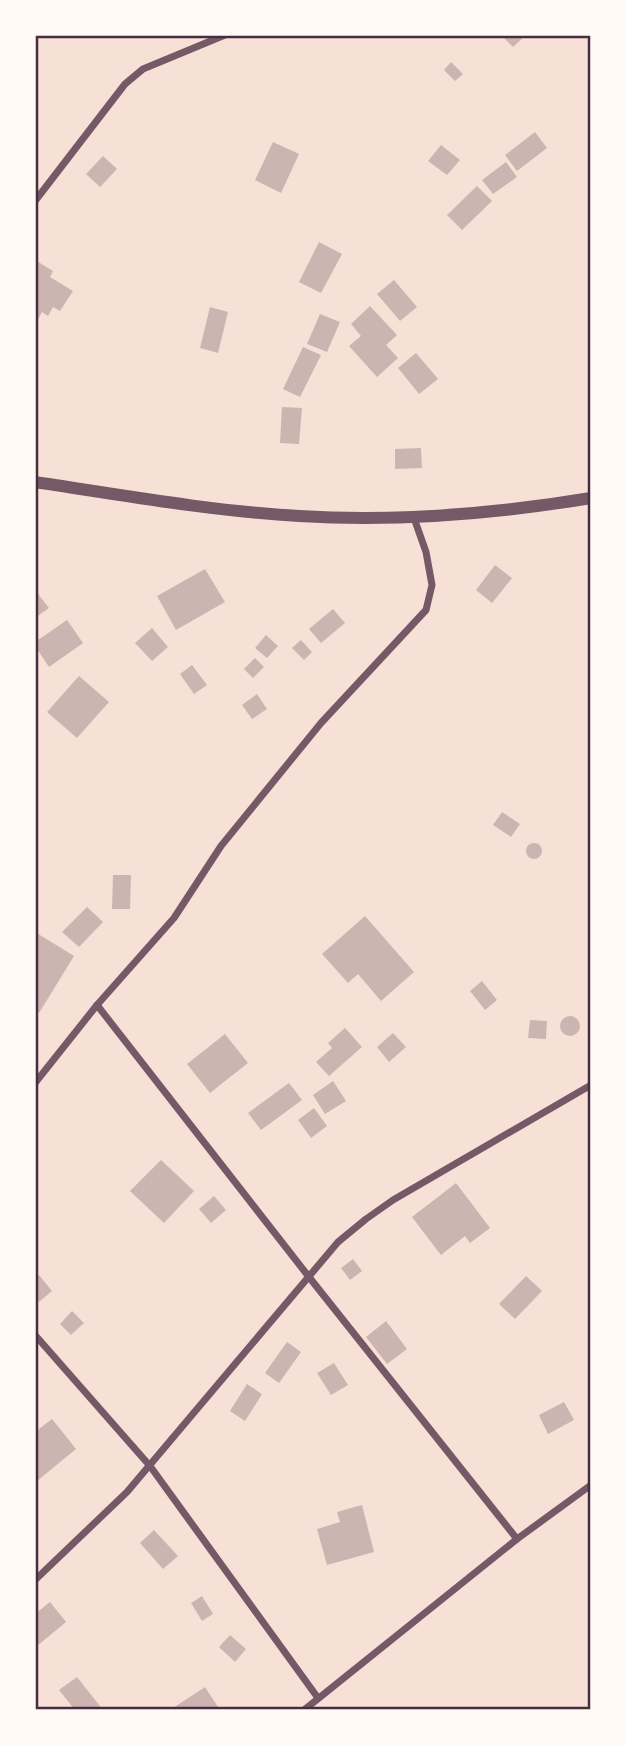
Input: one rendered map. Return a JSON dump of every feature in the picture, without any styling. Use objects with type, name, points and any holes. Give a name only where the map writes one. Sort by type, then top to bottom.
[{"type":"street","points":[[35,201],[125,84],[143,69],[225,35]]},
{"type":"street","points":[[35,482],[160,501],[298,516],[414,518],[532,508],[591,498]]},
{"type":"street","points":[[35,1083],[97,1004],[174,918],[221,846],[321,723],[426,610],[432,585],[426,552],[414,518]]},
{"type":"street","points":[[97,1004],[517,1539]]},
{"type":"street","points":[[35,1580],[127,1492],[338,1242],[366,1219],[405,1194],[591,1085]]},
{"type":"street","points":[[35,1335],[150,1465],[318,1698]]},
{"type":"street","points":[[304,1710],[517,1539],[591,1485]]},
{"type":"building","points":[[501,35],[526,35],[513,47]]},
{"type":"building","points":[[451,62],[463,74],[455,81],[444,70]]},
{"type":"building","points":[[535,132],[547,148],[517,171],[505,155]]},
{"type":"building","points":[[273,142],[299,154],[281,193],[255,180]]},
{"type":"building","points":[[441,145],[460,160],[447,175],[428,161]]},
{"type":"building","points":[[103,156],[117,169],[100,187],[86,174]]},
{"type":"building","points":[[506,162],[517,177],[493,194],[482,180]]},
{"type":"building","points":[[477,186],[492,201],[462,230],[447,215]]},
{"type":"building","points":[[319,242],[342,254],[321,293],[299,282]]},
{"type":"building","points":[[35,260],[53,271],[50,277],[73,291],[60,311],[53,307],[48,316],[42,312],[35,325]]},
{"type":"building","points":[[394,280],[417,307],[400,321],[377,294]]},
{"type":"building","points":[[370,306],[397,335],[386,345],[398,358],[377,377],[349,346],[361,336],[351,324]]},
{"type":"building","points":[[210,307],[228,312],[218,353],[200,348]]},
{"type":"building","points":[[320,314],[340,322],[327,352],[307,344]]},
{"type":"building","points":[[303,347],[321,355],[300,397],[283,389]]},
{"type":"building","points":[[416,353],[438,379],[419,394],[398,368]]},
{"type":"building","points":[[282,407],[302,408],[299,444],[280,443]]},
{"type":"building","points":[[421,448],[422,468],[395,469],[395,449]]},
{"type":"building","points":[[495,565],[512,578],[492,603],[476,590]]},
{"type":"building","points":[[205,569],[225,602],[176,630],[157,596]]},
{"type":"building","points":[[35,590],[49,608],[35,618]]},
{"type":"building","points":[[333,609],[345,623],[321,643],[309,629]]},
{"type":"building","points":[[67,620],[83,643],[49,667],[35,642]]},
{"type":"building","points":[[152,628],[168,647],[152,661],[135,643]]},
{"type":"building","points":[[266,635],[278,646],[267,658],[255,648]]},
{"type":"building","points":[[301,640],[312,652],[304,660],[292,648]]},
{"type":"building","points":[[255,658],[264,667],[253,678],[244,669]]},
{"type":"building","points":[[192,665],[207,685],[194,694],[180,674]]},
{"type":"building","points":[[79,676],[109,702],[77,738],[47,712]]},
{"type":"building","points":[[257,694],[267,709],[252,719],[242,705]]},
{"type":"building","points":[[502,812],[520,824],[511,837],[493,825]]},
{"type":"building","points":[[534,843],[542,851],[534,859],[526,851]]},
{"type":"building","points":[[113,875],[131,875],[130,909],[112,909]]},
{"type":"building","points":[[87,907],[103,922],[79,947],[62,932]]},
{"type":"building","points":[[365,916],[414,972],[381,1001],[358,974],[348,983],[322,954]]},
{"type":"building","points":[[35,932],[74,956],[39,1013],[35,1010]]},
{"type":"building","points":[[482,981],[497,1000],[485,1010],[470,991]]},
{"type":"building","points":[[570,1016],[577,1019],[580,1026],[577,1033],[570,1036],[563,1033],[560,1026],[563,1019]]},
{"type":"building","points":[[530,1020],[547,1021],[546,1039],[528,1038]]},
{"type":"building","points":[[345,1028],[362,1047],[329,1076],[316,1062],[332,1048],[328,1043]]},
{"type":"building","points":[[393,1033],[406,1047],[389,1062],[377,1047]]},
{"type":"building","points":[[225,1034],[248,1063],[210,1093],[187,1064]]},
{"type":"building","points":[[333,1081],[346,1101],[325,1114],[313,1095]]},
{"type":"building","points":[[289,1083],[302,1100],[261,1130],[248,1113]]},
{"type":"building","points":[[314,1108],[327,1126],[311,1138],[298,1120]]},
{"type":"building","points":[[161,1160],[194,1191],[164,1223],[130,1191]]},
{"type":"building","points":[[456,1183],[490,1228],[470,1243],[465,1236],[441,1255],[412,1217]]},
{"type":"building","points":[[214,1196],[226,1210],[211,1223],[199,1209]]},
{"type":"building","points":[[353,1259],[362,1271],[350,1280],[341,1268]]},
{"type":"building","points":[[39,1275],[52,1291],[39,1302],[35,1297],[35,1278]]},
{"type":"building","points":[[526,1276],[542,1291],[515,1319],[499,1304]]},
{"type":"building","points":[[72,1311],[84,1323],[71,1335],[60,1324]]},
{"type":"building","points":[[386,1321],[407,1349],[387,1364],[366,1337]]},
{"type":"building","points":[[287,1342],[301,1352],[279,1383],[265,1373]]},
{"type":"building","points":[[334,1363],[348,1385],[331,1395],[317,1373]]},
{"type":"building","points":[[247,1384],[262,1394],[245,1421],[230,1411]]},
{"type":"building","points":[[564,1402],[574,1420],[548,1434],[539,1415]]},
{"type":"building","points":[[52,1419],[76,1449],[37,1481],[35,1432]]},
{"type":"building","points":[[362,1505],[374,1552],[327,1565],[317,1529],[340,1522],[337,1512]]},
{"type":"building","points":[[154,1530],[178,1556],[163,1569],[140,1543]]},
{"type":"building","points":[[202,1596],[213,1614],[202,1621],[191,1603]]},
{"type":"building","points":[[50,1602],[66,1622],[37,1646],[35,1614]]},
{"type":"building","points":[[230,1635],[246,1649],[235,1662],[219,1647]]},
{"type":"building","points":[[77,1677],[103,1710],[75,1710],[59,1690]]},
{"type":"building","points":[[205,1687],[220,1710],[170,1710]]}]
